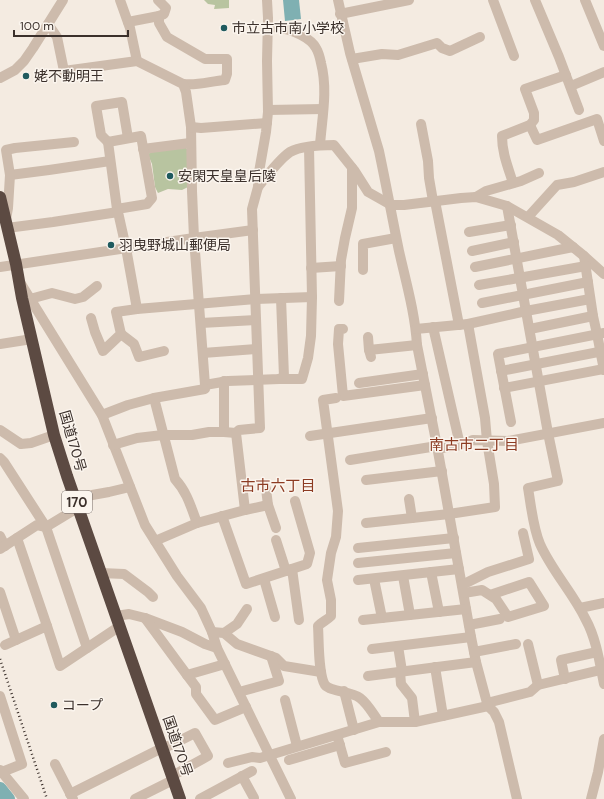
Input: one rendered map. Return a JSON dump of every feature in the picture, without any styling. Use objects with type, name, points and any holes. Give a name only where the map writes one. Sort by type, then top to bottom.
[{"type":"highway","name":"国道170号","points":[[0,197],[16,264],[18,280],[26,299],[32,339],[54,435],[180,799]]},
{"type":"street","points":[[0,78],[15,70],[24,61],[34,48],[63,0]]},
{"type":"street","points":[[120,0],[128,22],[137,61]]},
{"type":"street","points":[[128,22],[164,14],[166,8],[158,0]]},
{"type":"street","points":[[113,445],[137,438],[163,435],[192,435],[209,432],[236,433],[239,430],[260,428],[252,209],[258,187],[268,110],[267,0]]},
{"type":"street","points":[[338,0],[340,14],[352,59],[379,151],[416,328],[417,345],[442,471],[475,657],[487,704],[494,712],[499,722],[517,799]]},
{"type":"street","points":[[340,14],[409,0]]},
{"type":"street","points":[[492,0],[514,56]]},
{"type":"street","points":[[535,0],[579,110]]},
{"type":"street","points":[[585,0],[604,46]]},
{"type":"street","points":[[48,24],[57,37],[64,71],[137,61],[183,84],[191,85],[216,80],[225,80],[227,74],[227,59],[205,59],[173,41],[167,37],[164,32],[159,23],[159,16]]},
{"type":"street","points":[[268,27],[293,31],[309,40],[316,47],[324,73],[320,145]]},
{"type":"street","points":[[352,59],[382,54],[398,55],[437,43],[442,48],[450,51],[480,37]]},
{"type":"street","points":[[570,86],[604,72]]},
{"type":"street","points":[[513,183],[504,157],[502,136],[530,125],[534,120],[534,113],[525,89],[566,75]]},
{"type":"street","points":[[183,84],[186,92],[191,127],[190,143],[194,238],[205,385],[224,381],[302,379],[308,358],[311,336],[312,297],[309,147]]},
{"type":"street","points":[[128,138],[122,102],[96,106],[102,135],[108,142],[118,210],[137,309]]},
{"type":"street","points":[[268,110],[323,109]]},
{"type":"street","points":[[530,125],[537,140],[597,119],[604,141]]},
{"type":"street","points":[[191,127],[201,128],[267,123]]},
{"type":"street","points":[[366,523],[449,514],[495,507],[494,484],[485,418],[434,201],[421,124]]},
{"type":"street","points":[[74,142],[6,150],[10,175],[6,224],[53,222],[147,204],[152,198],[141,136],[108,142]]},
{"type":"street","points":[[143,149],[190,143]]},
{"type":"street","points":[[258,187],[290,152],[320,145],[334,145],[368,192],[391,205],[404,205],[476,197],[507,206],[558,235],[573,247],[585,261],[604,274]]},
{"type":"street","points":[[10,175],[110,161]]},
{"type":"street","points":[[339,301],[341,266],[345,238],[352,208],[352,168]]},
{"type":"street","points":[[528,217],[557,185],[574,182],[604,172]]},
{"type":"street","points":[[476,197],[486,191],[539,173]]},
{"type":"street","points":[[507,206],[558,481],[528,488],[536,533],[548,561],[580,608],[587,621],[603,669],[604,684]]},
{"type":"street","points":[[469,232],[511,225]]},
{"type":"street","points":[[0,267],[253,230]]},
{"type":"street","points":[[363,270],[363,244],[396,238]]},
{"type":"street","points":[[472,251],[514,242]]},
{"type":"street","points":[[475,267],[573,247]]},
{"type":"street","points":[[479,285],[520,278],[585,261]]},
{"type":"street","points":[[504,388],[539,380],[604,369],[601,334],[593,316],[585,261]]},
{"type":"street","points":[[311,268],[341,266]]},
{"type":"street","points":[[482,303],[588,282]]},
{"type":"street","points":[[97,286],[83,297],[75,299],[52,293],[26,299],[102,415],[145,525],[177,576],[201,608],[212,632],[217,648],[290,799]]},
{"type":"street","points":[[164,351],[138,357],[134,344],[121,334],[116,312],[137,309],[312,297]]},
{"type":"street","points":[[279,379],[284,377],[281,298]]},
{"type":"street","points":[[416,328],[433,328],[464,324],[590,299]]},
{"type":"street","points":[[530,329],[593,316]]},
{"type":"street","points":[[91,318],[103,351],[121,334]]},
{"type":"street","points":[[201,323],[256,320]]},
{"type":"street","points":[[344,328],[339,329],[338,344],[343,396],[426,385]]},
{"type":"street","points":[[433,328],[460,445]]},
{"type":"street","points":[[511,422],[498,354],[601,334]]},
{"type":"street","points":[[368,337],[370,354],[417,345]]},
{"type":"street","points":[[0,344],[32,339]]},
{"type":"street","points":[[203,353],[257,349]]},
{"type":"street","points":[[501,371],[602,351]]},
{"type":"street","points":[[359,383],[423,374]]},
{"type":"street","points":[[224,381],[224,432]]},
{"type":"street","points":[[102,415],[128,405],[154,398],[205,389]]},
{"type":"street","points":[[154,398],[175,479],[187,496],[197,523]]},
{"type":"street","points":[[336,398],[323,400],[338,511],[336,537],[331,553],[327,580],[331,600],[330,616],[318,626],[321,672],[325,684],[328,687],[354,694],[360,698],[368,706],[379,722]]},
{"type":"street","points":[[310,436],[432,418]]},
{"type":"street","points":[[350,460],[460,445],[473,440],[508,441],[604,423]]},
{"type":"street","points":[[0,430],[21,444],[31,443],[54,435]]},
{"type":"street","points":[[236,433],[245,510]]},
{"type":"street","points":[[0,458],[46,527],[87,648]]},
{"type":"street","points":[[366,480],[442,471]]},
{"type":"street","points":[[0,536],[2,548],[37,525],[46,527],[77,504],[81,497],[130,487]]},
{"type":"street","points":[[266,489],[268,505],[276,528]]},
{"type":"street","points":[[409,499],[412,518]]},
{"type":"street","points":[[222,516],[246,584],[307,564],[310,553],[294,501]]},
{"type":"street","points":[[155,542],[197,523],[268,505]]},
{"type":"street","points":[[463,589],[488,572],[529,559],[523,533]]},
{"type":"street","points":[[17,538],[60,666],[87,648],[118,621],[129,614],[145,618],[182,632],[205,644],[217,648]]},
{"type":"street","points":[[358,548],[454,538]]},
{"type":"street","points":[[276,540],[289,570],[299,620]]},
{"type":"street","points":[[401,544],[403,559]]},
{"type":"street","points":[[358,563],[456,553]]},
{"type":"street","points":[[358,580],[459,569]]},
{"type":"street","points":[[431,572],[438,612]]},
{"type":"street","points":[[101,573],[124,574],[153,597]]},
{"type":"street","points":[[403,576],[410,615]]},
{"type":"street","points":[[264,578],[275,617]]},
{"type":"street","points":[[374,579],[382,618]]},
{"type":"street","points":[[463,589],[482,590],[490,595],[496,598],[508,617],[544,606],[529,582],[490,595]]},
{"type":"street","points":[[0,592],[16,640]]},
{"type":"street","points":[[580,608],[604,603]]},
{"type":"street","points":[[224,633],[237,624],[247,609]]},
{"type":"street","points":[[364,620],[466,609]]},
{"type":"street","points":[[145,618],[196,687],[196,694],[215,720],[246,707]]},
{"type":"street","points":[[469,625],[500,619]]},
{"type":"street","points":[[5,645],[47,626]]},
{"type":"street","points":[[212,632],[224,633],[237,644],[276,658],[284,666],[321,672]]},
{"type":"street","points":[[372,649],[471,637]]},
{"type":"street","points":[[368,676],[435,667],[475,657],[516,644]]},
{"type":"street","points":[[528,644],[538,685]]},
{"type":"street","points":[[398,646],[401,684],[412,698],[415,722]]},
{"type":"street","points":[[565,678],[561,660],[597,652]]},
{"type":"street","points":[[239,692],[279,681],[271,656]]},
{"type":"street","points":[[187,675],[225,664]]},
{"type":"street","points":[[435,667],[443,716]]},
{"type":"street","points":[[228,763],[252,757],[260,758],[379,722],[415,722],[443,716],[530,692],[538,685],[603,669]]},
{"type":"street","points":[[344,691],[354,730]]},
{"type":"street","points":[[285,700],[297,746]]},
{"type":"street","points":[[1,703],[22,764],[1,771],[24,799]]},
{"type":"street","points":[[55,764],[72,797],[162,748],[195,733],[208,756],[135,799]]},
{"type":"street","points":[[337,735],[345,763],[386,752]]},
{"type":"street","points":[[591,799],[604,739]]},
{"type":"street","points":[[289,760],[340,746]]},
{"type":"street","points":[[200,799],[216,795],[242,776],[252,771]]},
{"type":"street","points":[[242,776],[254,798]]},
{"type":"green space","points":[[204,0],[229,0],[229,8],[214,9],[215,5],[208,4]]},
{"type":"green space","points":[[184,146],[187,149],[188,187],[182,190],[168,189],[158,193],[155,187],[152,164],[149,157],[150,151]]},
{"type":"water","points":[[283,0],[299,0],[301,19],[285,21]]},
{"type":"waterway","points":[[0,789],[8,799]]},
{"type":"railway","points":[[0,659],[47,799]]},
{"type":"place","name":"市立古市南小学校","points":[[224,28]]},
{"type":"place","name":"姥不動明王","points":[[26,76]]},
{"type":"place","name":"安閑天皇皇后陵","points":[[170,176]]},
{"type":"place","name":"羽曳野城山郵便局","points":[[111,245]]},
{"type":"place","name":"コープ","points":[[54,705]]},
{"type":"district","name":"南古市二丁目","points":[[474,445]]},
{"type":"district","name":"古市六丁目","points":[[278,486]]}]
